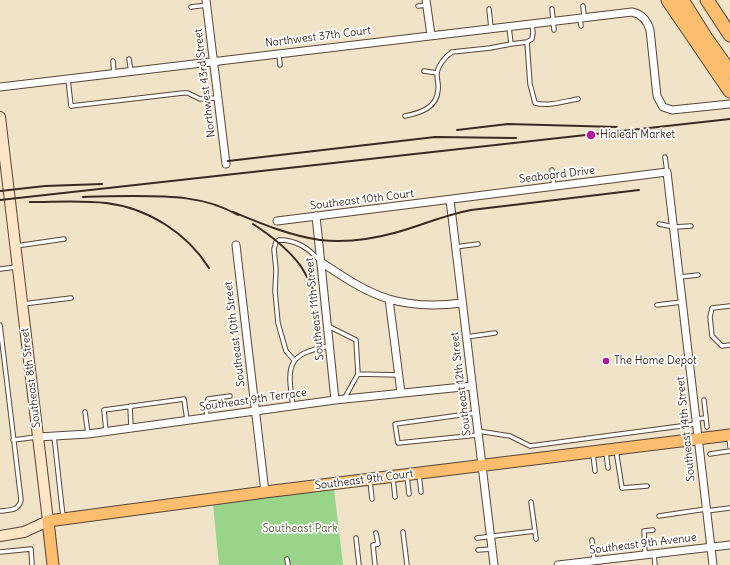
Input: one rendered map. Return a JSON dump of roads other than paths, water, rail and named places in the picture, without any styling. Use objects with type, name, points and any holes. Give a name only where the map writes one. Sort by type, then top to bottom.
[{"type":"highway","points":[[668,0],[730,72]]},
{"type":"highway","points":[[682,0],[700,38],[730,91]]},
{"type":"highway","points":[[707,0],[730,35]]},
{"type":"main road","name":"Southeast 9th Court","points":[[48,521],[265,492],[729,435]]},
{"type":"main road","name":"Southeast 8th Street","points":[[48,521],[53,565]]},
{"type":"street","name":"Northwest 43rd Street","points":[[207,2],[226,164]]},
{"type":"street","points":[[426,2],[431,35]]},
{"type":"street","name":"Northwest 37th Court","points":[[0,87],[627,12],[639,14],[646,20],[650,30],[657,96],[663,107],[672,110],[730,104]]},
{"type":"street","name":"Southeast 8th Street","points":[[0,117],[1,140],[18,267],[48,521]]},
{"type":"street","name":"Seaboard Drive","points":[[450,200],[667,172]]},
{"type":"street","name":"Southeast 14th Street","points":[[667,172],[706,510],[714,565]]},
{"type":"street","name":"Southeast 10th Court","points":[[277,221],[450,200]]},
{"type":"street","name":"Southeast 12th Street","points":[[450,200],[494,565]]},
{"type":"street","name":"Southeast 11th Street","points":[[316,216],[322,262],[335,400]]},
{"type":"street","name":"Southeast 10th Street","points":[[236,245],[265,492]]},
{"type":"street","points":[[322,262],[361,287],[389,299],[440,306],[462,303]]},
{"type":"street","points":[[389,299],[401,393]]},
{"type":"street","name":"Southeast 9th Terrace","points":[[38,437],[88,434],[335,400],[472,386]]},
{"type":"street","name":"Southeast 9th Court","points":[[0,536],[24,532],[48,521]]},
{"type":"street","name":"Southeast 9th Avenue","points":[[558,565],[730,545]]},
{"type":"lane","points":[[192,7],[207,2]]},
{"type":"lane","points":[[418,6],[426,2]]},
{"type":"lane","points":[[582,26],[583,6]]},
{"type":"lane","points":[[489,9],[491,28]]},
{"type":"lane","points":[[552,9],[554,30]]},
{"type":"lane","points":[[405,116],[416,114],[428,108],[438,98],[439,88],[437,73],[441,62],[447,55],[452,52],[527,42],[532,39],[532,23]]},
{"type":"lane","points":[[509,26],[511,44]]},
{"type":"lane","points":[[527,42],[530,84],[535,103],[546,104],[578,99]]},
{"type":"lane","points":[[279,53],[280,65]]},
{"type":"lane","points":[[129,59],[131,72]]},
{"type":"lane","points":[[113,61],[114,74]]},
{"type":"lane","points":[[424,71],[437,73]]},
{"type":"lane","points":[[68,79],[71,106],[183,93],[188,93],[200,99],[218,98]]},
{"type":"lane","points":[[665,157],[667,172]]},
{"type":"lane","points":[[552,170],[554,187]]},
{"type":"lane","points":[[659,224],[674,227],[692,226]]},
{"type":"lane","points":[[15,246],[64,239]]},
{"type":"lane","points":[[294,360],[286,351],[278,323],[275,291],[276,270],[274,249],[276,242],[279,240],[295,242],[305,247],[322,262]]},
{"type":"lane","points":[[455,247],[478,244]]},
{"type":"lane","points":[[0,269],[18,267]]},
{"type":"lane","points":[[680,277],[698,276]]},
{"type":"lane","points":[[22,304],[71,298]]},
{"type":"lane","points":[[657,305],[683,302]]},
{"type":"lane","points":[[730,306],[712,308],[710,317],[712,336],[722,346],[730,345]]},
{"type":"lane","points":[[0,325],[21,500],[20,504],[15,509],[0,511]]},
{"type":"lane","points":[[328,326],[356,340],[358,374],[344,399]]},
{"type":"lane","points":[[466,337],[495,333]]},
{"type":"lane","points":[[293,406],[290,374],[294,360],[303,352],[330,346]]},
{"type":"lane","points":[[358,374],[398,375]]},
{"type":"lane","points":[[207,418],[206,404],[208,399],[230,396]]},
{"type":"lane","points":[[106,431],[104,410],[130,406],[184,399],[186,420]]},
{"type":"lane","points":[[704,400],[707,427]]},
{"type":"lane","points":[[130,406],[131,428]]},
{"type":"lane","points":[[86,412],[88,434]]},
{"type":"lane","points":[[475,413],[395,424],[398,443],[478,433],[510,436],[530,446],[696,421],[706,418]]},
{"type":"lane","points":[[729,435],[730,448]]},
{"type":"lane","points":[[54,436],[63,519]]},
{"type":"lane","points":[[13,440],[38,437]]},
{"type":"lane","points":[[608,468],[611,450]]},
{"type":"lane","points":[[611,450],[622,488],[647,486]]},
{"type":"lane","points":[[593,452],[595,471]]},
{"type":"lane","points":[[710,454],[730,452]]},
{"type":"lane","points":[[419,474],[421,492]]},
{"type":"lane","points":[[406,475],[409,494]]},
{"type":"lane","points":[[393,477],[395,497]]},
{"type":"lane","points":[[370,480],[372,499]]},
{"type":"lane","points":[[531,502],[536,539]]},
{"type":"lane","points":[[659,516],[730,508]]},
{"type":"lane","points":[[644,554],[644,531],[653,530]]},
{"type":"lane","points":[[477,538],[535,531]]},
{"type":"lane","points":[[403,532],[407,565]]},
{"type":"lane","points":[[375,565],[373,544],[378,544],[376,533]]},
{"type":"lane","points":[[356,538],[359,565]]},
{"type":"lane","points":[[592,540],[594,560]]},
{"type":"lane","points":[[0,552],[30,549],[32,565]]},
{"type":"lane","points":[[478,550],[492,549]]},
{"type":"lane","points":[[654,553],[655,565]]},
{"type":"lane","points":[[287,559],[288,565]]},
{"type":"railway","points":[[0,200],[730,119]]},
{"type":"railway","points":[[457,130],[508,124],[617,127]]},
{"type":"railway","points":[[228,161],[435,137],[516,138]]},
{"type":"railway","points":[[0,191],[45,186],[102,184]]},
{"type":"railway","points":[[233,212],[275,229],[309,238],[330,241],[349,241],[388,234],[471,210],[639,190]]},
{"type":"railway","points":[[83,197],[146,196],[187,198],[213,204],[238,215]]},
{"type":"railway","points":[[30,202],[97,202],[137,210],[165,224],[178,233],[200,255],[209,268]]},
{"type":"railway","points":[[253,224],[290,253],[305,273],[317,298]]},
{"type":"place","name":"Hialeah Market","points":[[591,135]]},
{"type":"place","name":"The Home Depot","points":[[606,361]]},
{"type":"park label","name":"Southeast Park","points":[[300,529]]}]
